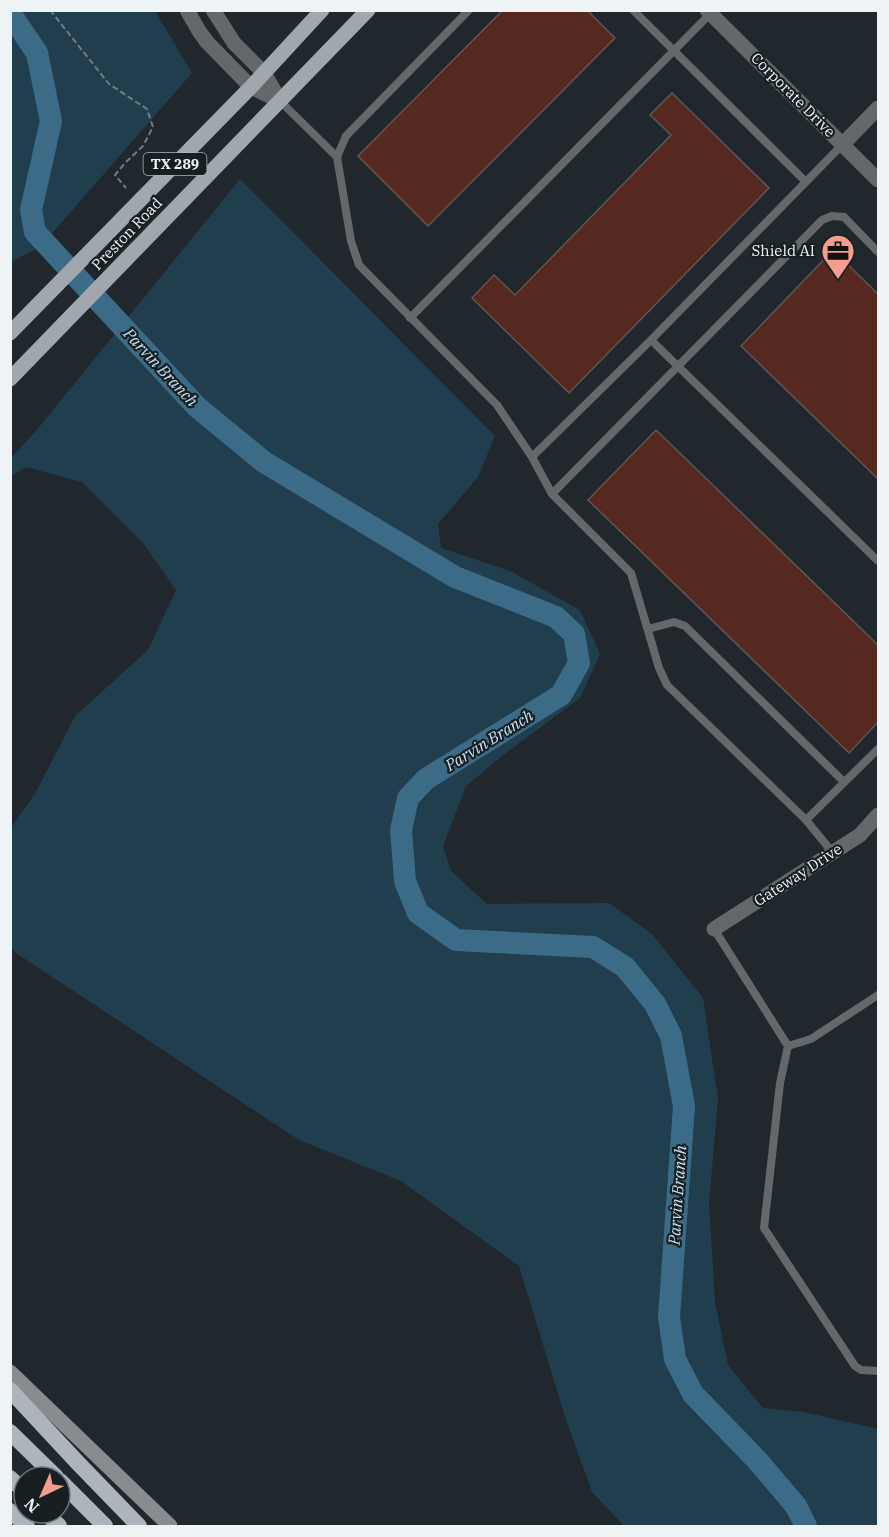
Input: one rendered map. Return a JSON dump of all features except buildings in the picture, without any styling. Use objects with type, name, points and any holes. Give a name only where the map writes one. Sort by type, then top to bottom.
[{"type":"highway","points":[[10,1390],[140,1527]]},
{"type":"highway","points":[[10,1431],[44,1465]]},
{"type":"highway","points":[[72,1493],[105,1527]]},
{"type":"highway","points":[[10,1511],[27,1527]]},
{"type":"main road","name":"Preston Road","points":[[10,333],[251,87],[322,10]]},
{"type":"main road","name":"Preston Road","points":[[10,379],[368,10]]},
{"type":"main road","points":[[10,384],[25,365]]},
{"type":"main road","points":[[10,1372],[170,1527]]},
{"type":"street","points":[[187,10],[207,42],[251,87],[280,101]]},
{"type":"street","points":[[213,10],[234,43],[264,73],[280,101]]},
{"type":"street","name":"Corporate Drive","points":[[709,12],[879,180]]},
{"type":"street","points":[[843,144],[879,108]]},
{"type":"street","name":"Gateway Drive","points":[[714,929],[860,835],[879,815]]},
{"type":"lane","points":[[469,10],[346,136],[338,157],[351,241],[359,265],[497,405],[532,457],[552,494],[631,573],[659,668],[667,685],[806,820],[833,853]]},
{"type":"lane","points":[[633,10],[806,182]]},
{"type":"lane","points":[[410,318],[674,52],[709,12]]},
{"type":"lane","points":[[280,101],[338,157]]},
{"type":"lane","points":[[532,457],[651,340],[843,144]]},
{"type":"lane","points":[[552,494],[822,220],[832,216],[844,217],[879,252]]},
{"type":"lane","points":[[651,340],[879,561]]},
{"type":"lane","points":[[648,629],[674,622],[685,626],[844,782]]},
{"type":"lane","points":[[806,820],[879,749]]},
{"type":"lane","points":[[714,929],[788,1046],[780,1083],[764,1228],[855,1366],[861,1370],[879,1371]]},
{"type":"lane","points":[[788,1046],[811,1039],[879,995]]},
{"type":"path","points":[[50,10],[109,84],[147,109],[153,127],[143,146],[115,175],[126,188]]},
{"type":"shaded area","points":[[11,10],[155,11],[192,73],[41,246],[11,262]]},
{"type":"shaded area","points":[[240,179],[495,436],[478,477],[438,524],[441,548],[510,571],[580,610],[600,654],[580,698],[507,752],[466,786],[443,846],[451,871],[487,904],[609,903],[652,934],[703,998],[718,1099],[709,1202],[715,1302],[728,1365],[763,1408],[804,1412],[878,1429],[878,1526],[624,1526],[592,1492],[566,1420],[519,1266],[401,1181],[299,1140],[16,953],[11,947],[11,828],[36,792],[75,716],[148,650],[176,590],[143,543],[82,482],[26,467],[11,476],[11,458],[36,431]]},
{"type":"waterway","name":"Parvin Branch","points":[[10,13],[37,53],[51,121],[31,210],[35,232],[197,407],[264,462],[455,577],[556,617],[574,634],[579,663],[561,695],[426,779],[408,798],[401,830],[405,881],[418,913],[456,940],[593,947],[625,967],[655,1004],[671,1036],[684,1106],[669,1317],[675,1359],[693,1394],[756,1459],[796,1506],[806,1526]]},
{"type":"place","name":"Shield AI","points":[[838,280]]}]
